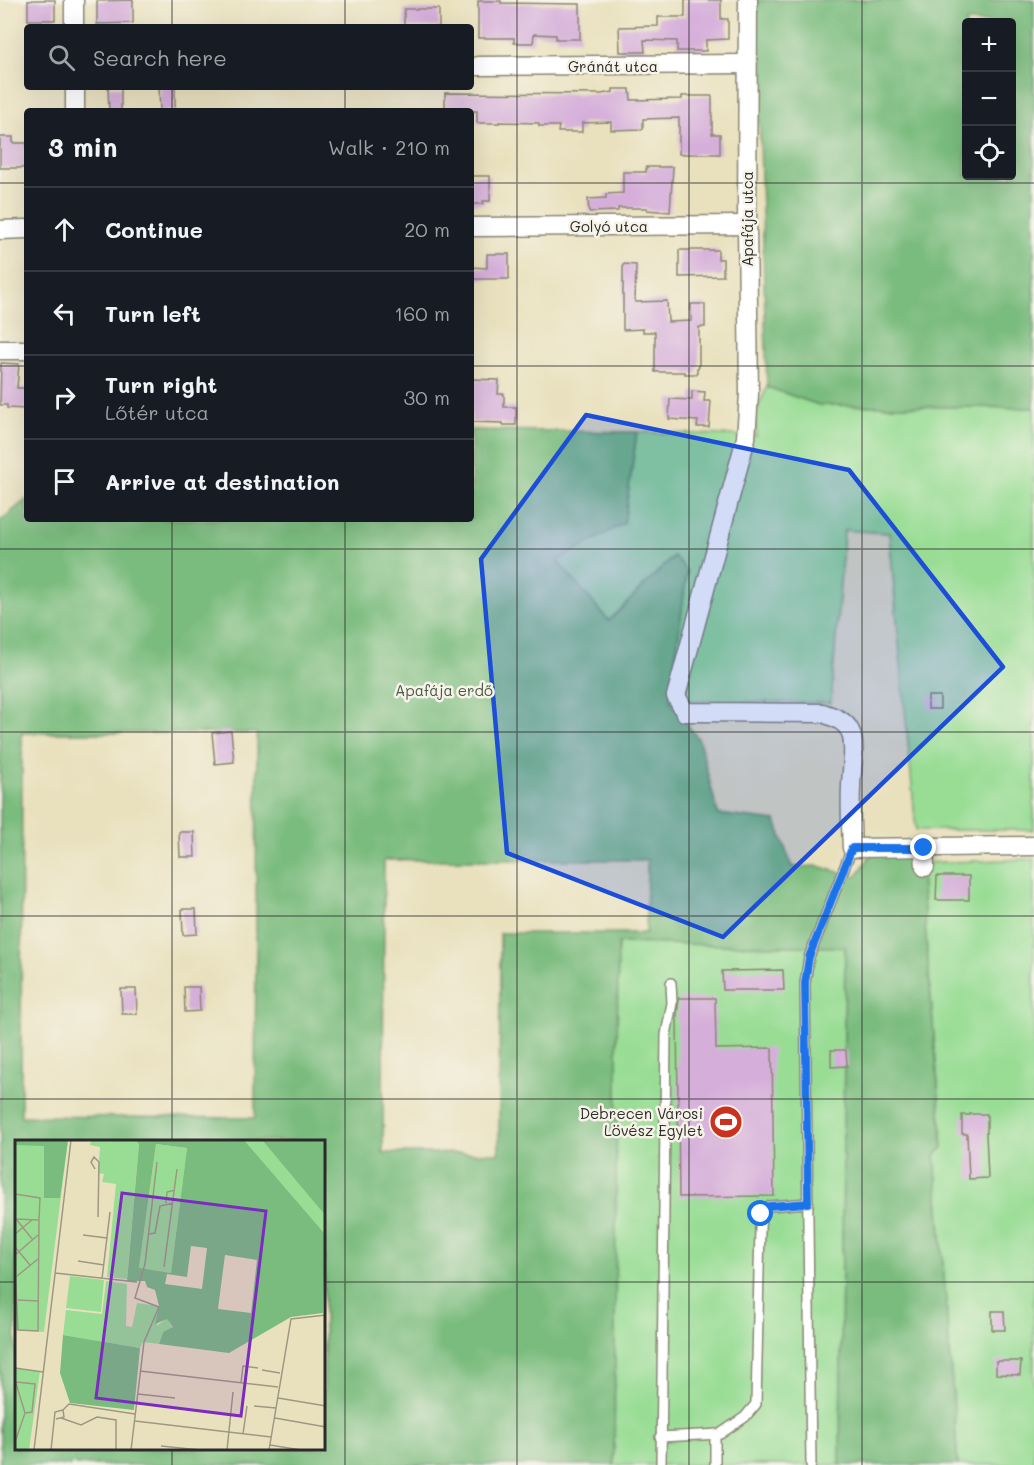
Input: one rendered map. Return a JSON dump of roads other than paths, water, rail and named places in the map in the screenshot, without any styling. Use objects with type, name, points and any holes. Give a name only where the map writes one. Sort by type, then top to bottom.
[{"type":"street","points":[[74,0],[74,24]]},
{"type":"street","name":"Apafája utca","points":[[748,0],[749,394],[746,438],[676,696],[685,712],[823,713],[837,718],[846,725],[852,733],[853,752],[850,788],[852,848]]},
{"type":"street","name":"Gránát utca","points":[[478,66],[747,64]]},
{"type":"street","points":[[75,90],[75,108]]},
{"type":"street","name":"Golyó utca","points":[[474,227],[747,225]]},
{"type":"street","points":[[0,230],[24,229]]},
{"type":"street","points":[[0,350],[24,350]]},
{"type":"street","points":[[852,848],[1034,846]]},
{"type":"street","points":[[924,848],[925,867]]},
{"type":"lane","points":[[811,1465],[805,983],[809,957],[852,848]]},
{"type":"lane","points":[[661,1465],[666,1035],[672,1003],[672,983]]},
{"type":"lane","points":[[660,1437],[720,1434],[745,1417],[756,1404],[761,1214],[769,1206],[808,1203]]},
{"type":"lane","points":[[715,1434],[715,1465]]},
{"type":"place","name":"Debrecen Városi Lövész Egylet","points":[[726,1122]]},
{"type":"park label","name":"Apafája erdő","points":[[444,690]]}]
